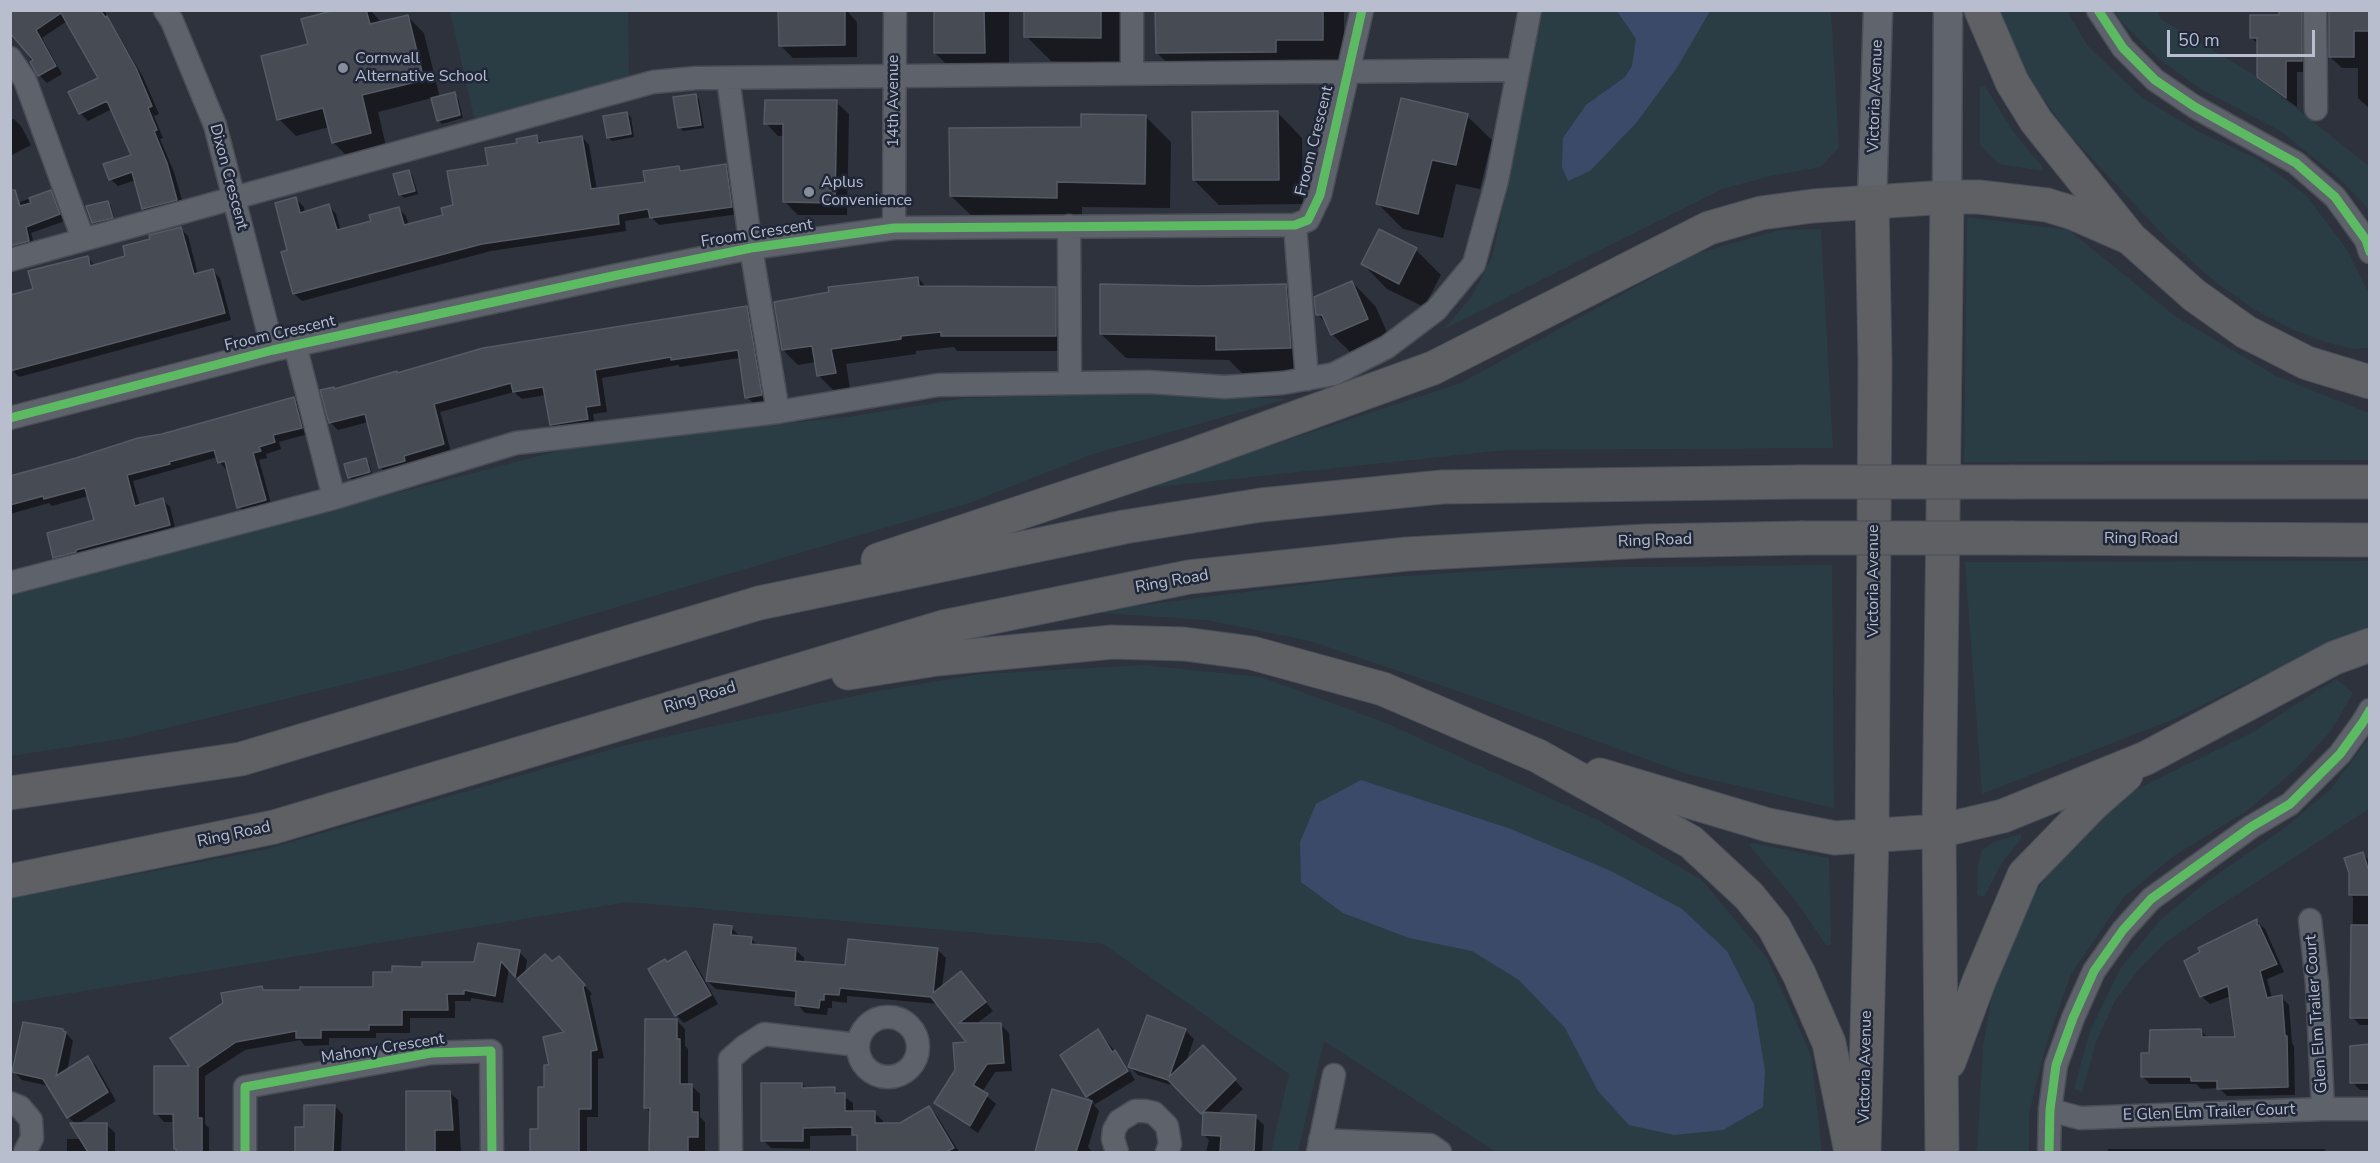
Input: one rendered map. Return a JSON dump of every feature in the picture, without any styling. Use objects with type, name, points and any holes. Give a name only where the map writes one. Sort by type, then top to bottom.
[{"type":"highway","points":[[1981,10],[2012,82],[2036,121],[2130,238],[2221,316],[2277,350],[2370,382]]},
{"type":"highway","points":[[1942,1152],[1939,831],[1947,197]]},
{"type":"highway","points":[[10,793],[241,759],[759,603],[867,563],[1190,456],[1433,368],[1709,228],[1761,213],[1813,206],[1947,197],[2020,200],[2048,205],[2073,213],[2130,238]]},
{"type":"highway","name":"Victoria Avenue","points":[[1864,1152],[1872,837],[1875,376],[1872,202]]},
{"type":"highway","points":[[759,603],[1124,527],[1261,506],[1442,486],[1798,482],[2370,482]]},
{"type":"highway","name":"Ring Road","points":[[10,880],[274,827],[943,627],[1189,577],[1407,554],[1646,541],[1800,538],[2370,540]]},
{"type":"highway","points":[[710,696],[937,659],[1112,642],[1184,644],[1252,653],[1383,689],[1538,756],[1691,842],[1749,896],[1774,927],[1799,974],[1829,1043],[1851,1152]]},
{"type":"highway","points":[[1538,756],[1768,825],[1835,838],[1939,831],[2003,816],[2146,758],[2334,658],[2370,645]]},
{"type":"highway","points":[[1942,1080],[1979,981],[2024,875],[2094,803],[2146,758]]},
{"type":"main road","name":"Victoria Avenue","points":[[1872,202],[1878,10]]},
{"type":"main road","points":[[1947,197],[1948,10]]},
{"type":"street","name":"Dixon Crescent","points":[[165,10],[172,21],[215,125],[273,350]]},
{"type":"street","name":"14th Avenue","points":[[894,10],[894,228]]},
{"type":"street","points":[[1131,10],[1132,73]]},
{"type":"street","name":"Froom Crescent","points":[[10,418],[273,350],[751,248],[894,228],[1295,225],[1308,220],[1320,195],[1362,10]]},
{"type":"street","points":[[10,583],[334,498],[516,443],[778,412],[938,385],[1149,382],[1225,387],[1283,383],[1334,374],[1387,347],[1436,310],[1474,264],[1497,180],[1530,10]]},
{"type":"street","points":[[2097,10],[2122,48],[2155,80],[2195,107],[2296,163],[2335,197],[2366,240],[2370,252]]},
{"type":"street","points":[[2315,10],[2316,109]]},
{"type":"street","points":[[10,58],[24,80],[83,239]]},
{"type":"street","points":[[10,260],[653,82],[728,78],[1518,70]]},
{"type":"street","points":[[728,78],[751,248],[778,412]]},
{"type":"street","points":[[1295,225],[1307,379]]},
{"type":"street","points":[[1069,226],[1070,382]]},
{"type":"street","points":[[295,345],[334,498]]},
{"type":"street","points":[[2049,1152],[2050,1110],[2056,1065],[2073,1018],[2094,971],[2122,930],[2151,899],[2250,827],[2290,804],[2340,754],[2370,710]]},
{"type":"street","name":"Glen Elm Trailer Court","points":[[2310,920],[2317,983],[2323,1109]]},
{"type":"street","points":[[731,1152],[730,1059],[738,1052],[764,1035],[858,1045]]},
{"type":"street","name":"Mahony Crescent","points":[[245,1152],[245,1087],[431,1053],[491,1051],[492,1152]]},
{"type":"street","points":[[1334,1076],[1319,1146],[1430,1145],[1440,1152]]},
{"type":"street","points":[[10,1103],[20,1107],[31,1120],[32,1138],[25,1152]]},
{"type":"street","name":"E Glen Elm Trailer Court","points":[[2050,1110],[2080,1118],[2370,1109]]},
{"type":"street","points":[[1117,1152],[1113,1139],[1119,1121],[1135,1111],[1145,1111],[1154,1113],[1167,1126],[1170,1144],[1167,1152]]},
{"type":"shaded area","points":[[450,11],[628,11],[629,79],[475,122]]},
{"type":"shaded area","points":[[1543,11],[1831,11],[1839,147],[1821,167],[1775,175],[1722,189],[1444,329],[1472,296],[1493,255]]},
{"type":"shaded area","points":[[1999,11],[2067,11],[2088,46],[2141,97],[2201,133],[2258,159],[2306,195],[2346,248],[2369,293],[2369,348],[2353,349],[2328,343],[2294,330],[2255,310],[2213,280],[2166,238],[2069,134],[2029,79]]},
{"type":"shaded area","points":[[2115,11],[2157,11],[2161,19],[2251,73],[2369,166],[2369,210],[2340,179],[2282,132],[2201,89],[2160,60],[2121,21]]},
{"type":"shaded area","points":[[1985,86],[2012,130],[2042,166],[2043,171],[1999,164],[1980,145],[1980,88]]},
{"type":"shaded area","points":[[1967,217],[2069,230],[2175,316],[2276,376],[2369,413],[2369,460],[1964,462]]},
{"type":"shaded area","points":[[1821,229],[1833,448],[1506,450],[1138,489],[1461,383],[1695,254],[1779,230]]},
{"type":"shaded area","points":[[1149,394],[1287,399],[1093,454],[972,502],[404,670],[121,739],[11,756],[11,593],[581,445],[848,417],[966,398]]},
{"type":"shaded area","points":[[2369,561],[2369,627],[2174,719],[1982,794],[1965,562]]},
{"type":"shaded area","points":[[1832,565],[1834,808],[1687,774],[1478,698],[1310,641],[1206,620],[1087,612],[1341,580],[1531,568]]},
{"type":"shaded area","points":[[1143,665],[1261,677],[1386,723],[1598,820],[1702,880],[1767,958],[1811,1055],[1822,1152],[1496,1152],[1324,1041],[1298,1152],[1271,1152],[1289,1074],[1103,944],[628,902],[11,1003],[11,898],[264,850],[626,745],[878,691],[981,674]]},
{"type":"shaded area","points":[[2336,679],[2353,693],[2331,731],[2295,770],[2248,810],[2174,856],[2124,897],[2071,974],[2046,1045],[2029,1113],[2029,1152],[1977,1152],[1983,1047],[1994,983],[2026,904],[2078,836],[2125,795],[2253,732]]},
{"type":"shaded area","points":[[2369,738],[2369,809],[2165,943],[2139,969],[2115,1001],[2096,1042],[2082,1092],[2074,1089],[2090,1031],[2120,969],[2160,920],[2205,883],[2283,829],[2330,790]]},
{"type":"shaded area","points":[[2021,834],[2021,839],[2003,861],[1984,897],[1977,895],[1978,865],[1982,850],[1994,842]]},
{"type":"shaded area","points":[[1752,843],[1829,858],[1831,945],[1826,945],[1795,900],[1749,845]]},
{"type":"water","points":[[1617,11],[1710,11],[1678,66],[1637,122],[1590,171],[1568,181],[1562,167],[1563,138],[1586,105],[1625,77],[1632,66],[1636,39]]},
{"type":"water","points":[[1361,780],[1511,829],[1611,871],[1682,909],[1727,951],[1754,1004],[1765,1070],[1763,1107],[1723,1130],[1674,1135],[1629,1125],[1598,1091],[1565,1028],[1519,980],[1472,951],[1409,938],[1343,913],[1301,882],[1300,842],[1316,804]]},
{"type":"building","points":[[10,10],[100,10],[105,17],[107,16],[136,68],[152,106],[148,108],[157,130],[154,131],[167,163],[177,200],[142,209],[132,172],[109,180],[103,164],[131,155],[107,101],[79,114],[68,92],[98,78],[61,13],[36,30],[56,66],[38,76],[30,62],[33,60],[10,33]]},
{"type":"building","name":"Cornwall Alternative School","points":[[335,10],[366,10],[370,24],[408,15],[424,80],[362,95],[371,133],[332,143],[323,108],[277,120],[261,56],[308,44],[301,19]]},
{"type":"building","points":[[778,10],[845,10],[845,45],[779,46]]},
{"type":"building","points":[[934,10],[984,10],[985,53],[934,53]]},
{"type":"building","points":[[1024,10],[1101,10],[1101,38],[1024,37]]},
{"type":"building","points":[[1155,10],[1323,10],[1323,40],[1276,40],[1276,52],[1156,53]]},
{"type":"building","points":[[2279,10],[2302,10],[2302,61],[2286,61],[2286,98],[2257,77],[2257,38],[2250,38],[2250,15],[2279,15]]},
{"type":"building","points":[[2329,10],[2370,10],[2370,31],[2354,31],[2354,57],[2329,57]]},
{"type":"building","points":[[455,92],[460,115],[437,121],[431,98]]},
{"type":"building","points":[[696,94],[701,125],[678,128],[673,97]]},
{"type":"building","points":[[1401,98],[1468,114],[1456,165],[1432,160],[1418,214],[1376,204]]},
{"type":"building","points":[[765,100],[837,100],[835,203],[783,202],[783,124],[764,124]]},
{"type":"building","points":[[1278,111],[1279,180],[1193,180],[1192,112]]},
{"type":"building","points":[[627,112],[631,134],[607,138],[603,116]]},
{"type":"building","points":[[1081,114],[1146,115],[1145,184],[1057,182],[1057,198],[950,196],[949,128],[1081,127]]},
{"type":"building","points":[[537,135],[538,143],[582,136],[591,189],[645,182],[643,171],[679,166],[680,171],[726,164],[732,207],[650,218],[648,209],[618,214],[619,224],[482,244],[293,294],[281,252],[287,250],[275,203],[296,197],[300,213],[329,204],[337,230],[371,221],[369,215],[399,207],[404,225],[443,215],[441,208],[453,205],[447,171],[488,165],[485,148],[517,143],[516,139]]},
{"type":"building","points":[[409,170],[415,191],[399,195],[393,174]]},
{"type":"building","points":[[10,190],[15,190],[20,206],[31,203],[29,198],[51,190],[60,214],[26,227],[29,241],[10,246]]},
{"type":"building","points":[[108,201],[113,218],[92,223],[86,206]]},
{"type":"building","points":[[181,227],[194,274],[213,269],[225,313],[10,371],[10,295],[33,289],[28,271],[88,256],[90,266],[125,256],[123,246],[150,239],[149,235]]},
{"type":"building","points":[[1379,229],[1417,248],[1399,284],[1361,264]]},
{"type":"building","points":[[918,277],[919,286],[1056,287],[1056,336],[941,336],[941,332],[901,336],[901,339],[831,349],[836,373],[817,376],[812,346],[782,350],[774,302],[829,292],[828,287]]},
{"type":"building","points":[[1352,281],[1368,319],[1331,335],[1322,315],[1316,315],[1314,297]]},
{"type":"building","points":[[1100,284],[1199,286],[1286,284],[1291,348],[1216,350],[1216,336],[1100,334]]},
{"type":"building","points":[[747,306],[762,395],[745,398],[738,350],[671,360],[671,357],[595,370],[600,405],[586,407],[588,419],[550,425],[543,387],[513,392],[511,383],[434,404],[444,444],[404,456],[405,461],[379,468],[365,414],[329,423],[320,390],[334,387],[334,389],[397,371],[397,373],[483,348]]},
{"type":"building","points":[[294,397],[302,428],[273,435],[275,442],[259,447],[261,451],[253,453],[266,500],[237,508],[225,461],[218,463],[214,450],[169,462],[170,464],[127,475],[135,506],[163,498],[170,525],[53,558],[47,533],[94,520],[85,488],[10,505],[10,476],[138,438],[162,434]]},
{"type":"building","points":[[366,458],[370,472],[348,478],[344,464]]},
{"type":"building","points":[[2363,852],[2370,875],[2370,895],[2349,895],[2349,873],[2344,858]]},
{"type":"building","points":[[2257,919],[2257,925],[2277,964],[2260,971],[2267,998],[2282,995],[2285,1036],[2287,1036],[2288,1087],[2217,1089],[2217,1081],[2191,1081],[2191,1077],[2141,1077],[2141,1053],[2149,1053],[2150,1030],[2201,1029],[2202,1037],[2235,1037],[2228,986],[2200,997],[2184,961],[2200,952],[2198,948]]},
{"type":"building","points":[[714,924],[732,926],[731,935],[752,937],[751,944],[796,948],[795,961],[845,965],[848,939],[938,948],[933,993],[961,971],[986,1002],[959,1023],[1001,1023],[1004,1063],[987,1064],[973,1085],[988,1094],[970,1126],[934,1103],[955,1070],[953,1043],[966,1042],[931,997],[840,988],[839,995],[824,994],[824,1000],[820,1000],[819,1008],[795,1005],[796,991],[706,981]]},
{"type":"building","points":[[2351,925],[2370,925],[2370,1018],[2350,1018]]},
{"type":"building","points":[[478,943],[520,950],[515,977],[501,961],[495,996],[464,990],[464,994],[447,994],[448,1010],[402,1010],[402,1025],[369,1025],[369,1030],[321,1030],[321,1038],[296,1038],[296,1031],[236,1042],[198,1068],[198,1118],[202,1118],[202,1152],[176,1152],[173,1114],[154,1114],[154,1066],[189,1066],[170,1038],[223,1003],[221,993],[262,986],[263,990],[300,990],[300,987],[373,987],[373,972],[392,972],[392,966],[422,967],[422,962],[474,962]]},
{"type":"building","points":[[686,951],[711,995],[675,1016],[648,969],[665,959],[667,962]]},
{"type":"building","points":[[545,954],[552,961],[559,956],[585,985],[583,987],[597,1050],[591,1051],[591,1109],[579,1109],[579,1152],[530,1152],[530,1129],[538,1129],[538,1087],[544,1087],[544,1065],[549,1065],[543,1037],[564,1032],[517,979]]},
{"type":"building","points":[[1147,1015],[1186,1029],[1169,1077],[1203,1045],[1236,1079],[1201,1114],[1168,1080],[1128,1067]]},
{"type":"building","points":[[645,1019],[677,1019],[677,1039],[680,1039],[680,1084],[692,1084],[692,1112],[698,1112],[698,1137],[688,1137],[688,1152],[649,1152],[650,1108],[644,1108]]},
{"type":"building","points":[[23,1022],[63,1029],[66,1032],[56,1076],[88,1056],[108,1092],[67,1118],[43,1079],[12,1072]]},
{"type":"building","points":[[1098,1029],[1112,1052],[1115,1050],[1128,1071],[1086,1097],[1060,1055]]},
{"type":"building","points":[[2370,1044],[2370,1083],[2350,1083],[2350,1046]]},
{"type":"building","points":[[761,1083],[802,1083],[802,1088],[835,1087],[835,1093],[845,1093],[845,1111],[875,1111],[875,1123],[900,1123],[929,1106],[954,1148],[945,1152],[857,1152],[857,1135],[852,1135],[852,1127],[803,1128],[803,1141],[761,1141]]},
{"type":"building","points":[[1052,1089],[1092,1101],[1076,1152],[1035,1152]]},
{"type":"building","points":[[406,1091],[450,1091],[453,1130],[435,1130],[435,1152],[406,1152]]},
{"type":"building","points":[[304,1105],[335,1105],[333,1152],[295,1152],[295,1127],[304,1127]]},
{"type":"building","points":[[1203,1112],[1256,1115],[1254,1152],[1220,1152],[1221,1136],[1202,1135]]},
{"type":"building","points":[[70,1123],[107,1123],[107,1152],[88,1152]]},
{"type":"cycle path","points":[[10,418],[273,350],[751,248],[894,228],[1295,225],[1308,220],[1320,195],[1362,10]]},
{"type":"cycle path","points":[[2098,10],[2123,48],[2155,80],[2195,107],[2296,163],[2335,197],[2366,240],[2370,252]]},
{"type":"cycle path","points":[[2049,1152],[2050,1110],[2056,1065],[2073,1018],[2094,971],[2123,930],[2151,899],[2251,827],[2290,804],[2340,754],[2370,710]]},
{"type":"cycle path","points":[[245,1152],[245,1087],[431,1053],[491,1051],[492,1152]]},
{"type":"place","name":"Cornwall Alternative School","points":[[343,68]]},
{"type":"place","name":"Aplus Convenience","points":[[809,192]]}]
